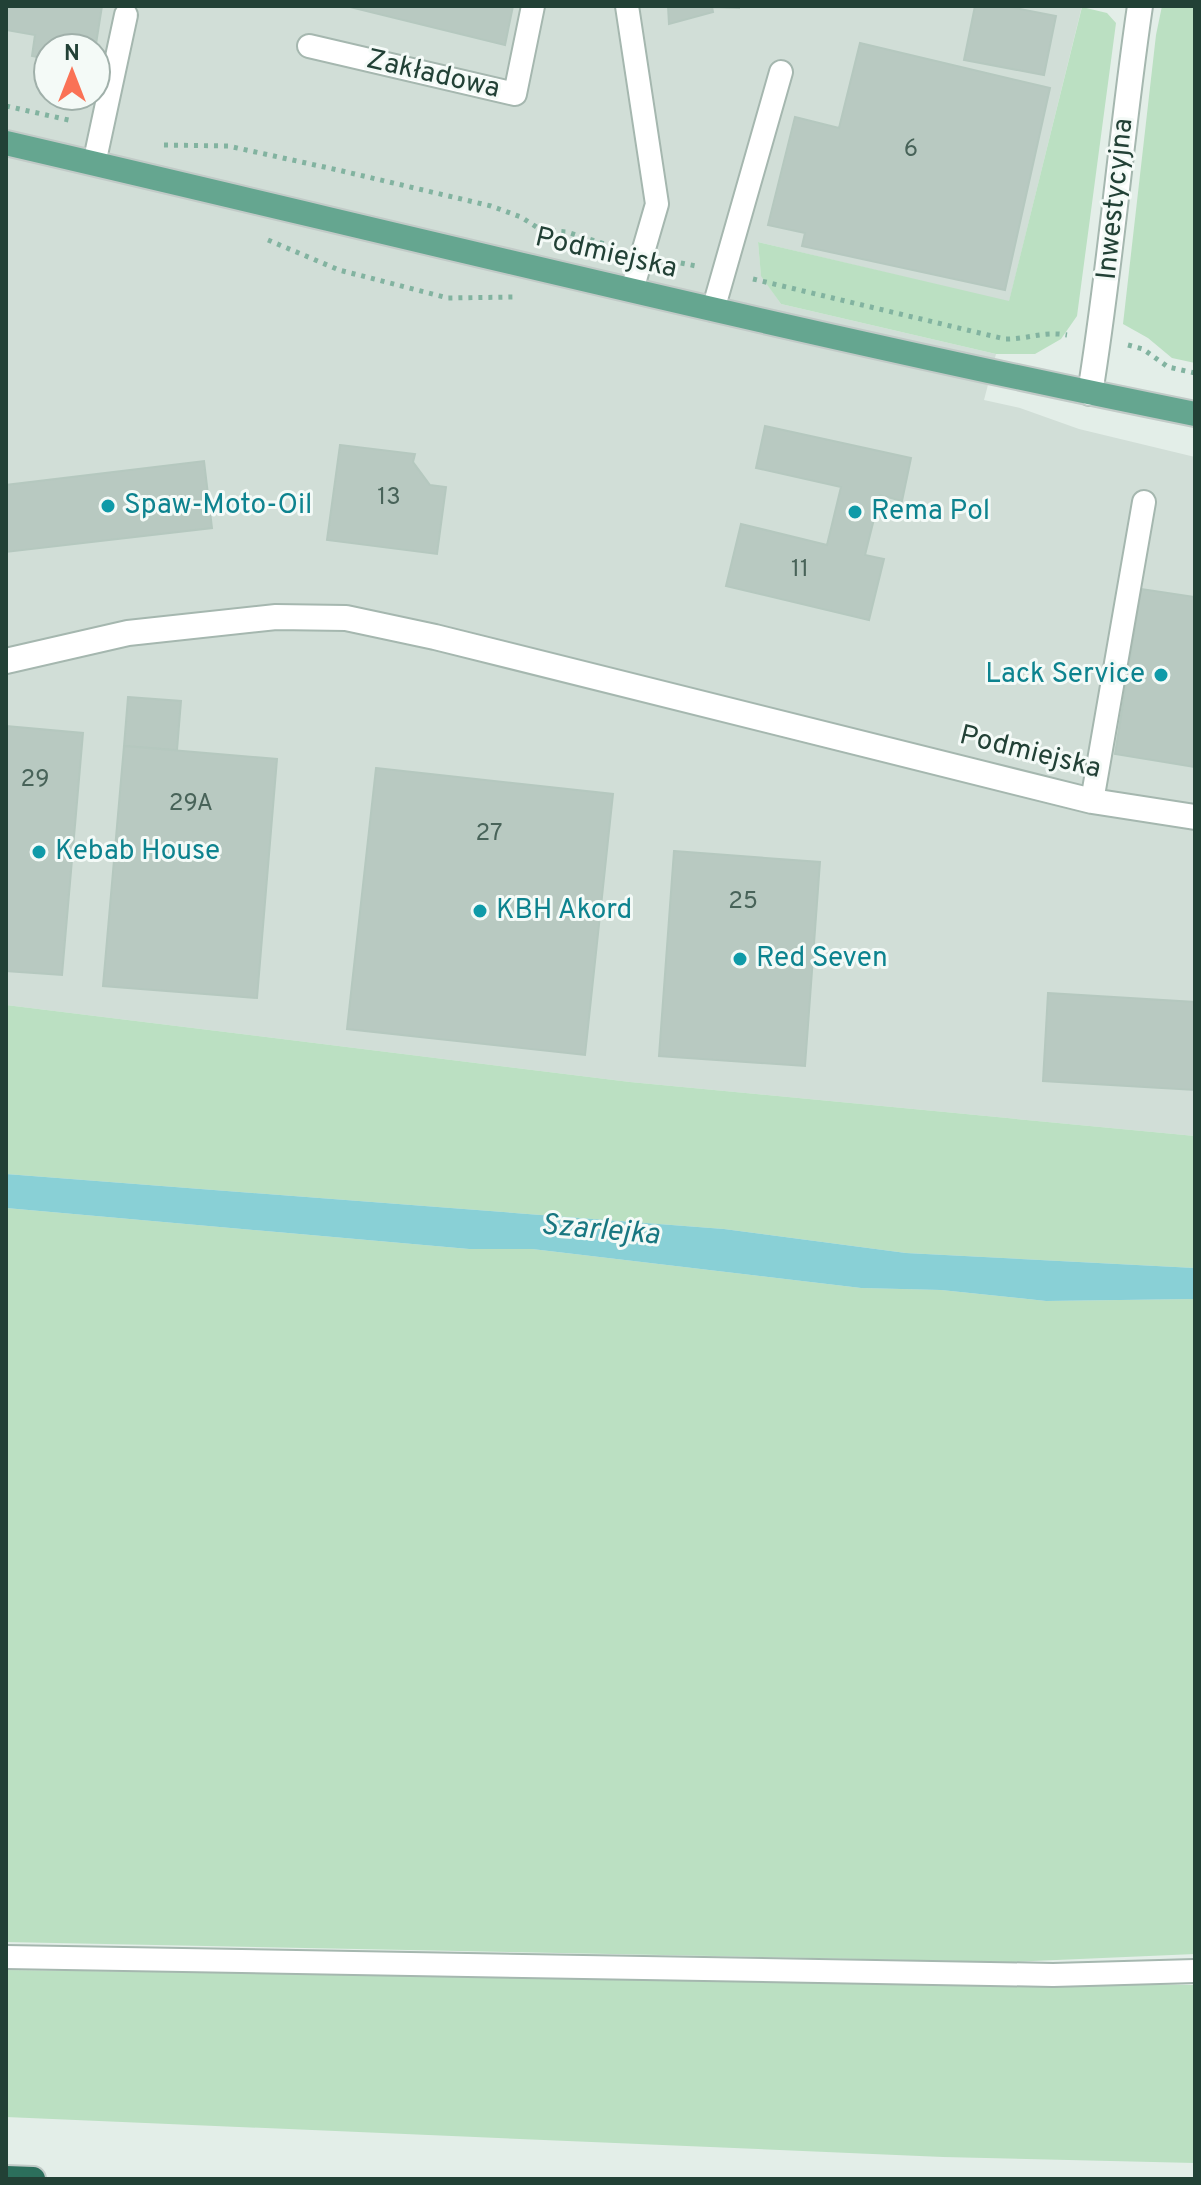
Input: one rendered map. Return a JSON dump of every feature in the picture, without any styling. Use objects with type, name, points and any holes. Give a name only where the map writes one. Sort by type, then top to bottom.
[{"type":"highway","points":[[6,2178],[33,2179]]},
{"type":"main road","name":"Podmiejska","points":[[6,143],[713,310],[1195,414]]},
{"type":"street","name":"Inwestycyjna","points":[[1090,393],[1105,296],[1126,98],[1140,6]]},
{"type":"street","name":"Podmiejska","points":[[6,661],[128,633],[276,617],[346,618],[435,637],[1092,801],[1195,817]]},
{"type":"lane","name":"Zakładowa","points":[[309,46],[515,94],[533,6]]},
{"type":"lane","points":[[627,6],[657,204],[632,290]]},
{"type":"lane","points":[[94,164],[126,15]]},
{"type":"lane","points":[[713,310],[781,72]]},
{"type":"lane","points":[[1092,801],[1144,502]]},
{"type":"lane","points":[[6,1957],[1053,1975],[1195,1971]]},
{"type":"path","points":[[155,145],[228,146],[338,170],[491,206],[521,217],[541,230],[567,232],[642,254],[1005,339],[1024,339],[1048,332],[1067,335]]},
{"type":"path","points":[[267,239],[340,270],[448,298],[526,297]]},
{"type":"path","points":[[1128,345],[1143,349],[1168,367],[1195,373]]},
{"type":"shaded area","points":[[6,6],[1082,6],[1009,302],[758,242],[761,275],[781,304],[996,354],[984,400],[1020,408],[1079,429],[1195,457],[1195,1136],[630,1082],[6,1005]]},
{"type":"green space","points":[[1162,6],[1195,6],[1195,363],[1172,358],[1148,338],[1123,324],[1156,35]]},
{"type":"green space","points":[[1082,7],[1107,13],[1116,23],[1077,316],[1061,339],[1035,354],[996,354],[781,304],[761,276],[758,242],[1009,301]]},
{"type":"green space","points":[[6,1005],[630,1082],[1195,1136],[1195,1268],[906,1253],[724,1229],[6,1174]]},
{"type":"green space","points":[[6,1208],[469,1249],[532,1249],[861,1288],[941,1290],[1046,1301],[1195,1299],[1195,1954],[1013,1962],[6,1942]]},
{"type":"green space","points":[[6,1970],[1195,1985],[1195,2163],[943,2157],[6,2117]]},
{"type":"water","name":"Szarlejka","points":[[6,1174],[724,1229],[906,1253],[1195,1268],[1195,1299],[1046,1301],[941,1290],[861,1288],[532,1249],[469,1249],[6,1208]]},
{"type":"building","points":[[6,6],[102,6],[98,32],[32,32],[32,34],[6,30]]},
{"type":"building","points":[[346,6],[513,6],[505,45]]},
{"type":"building","points":[[668,6],[739,6],[739,8],[712,7],[713,12],[669,24]]},
{"type":"building","points":[[975,6],[1004,6],[1056,16],[1044,75],[964,60]]},
{"type":"building","points":[[860,43],[1050,88],[1005,290],[802,246],[805,233],[768,225],[795,117],[839,128]]},
{"type":"building","name":"Rema Pol","points":[[765,426],[911,458],[902,501],[880,495],[865,555],[884,559],[869,620],[726,586],[741,524],[827,545],[841,487],[756,468]]},
{"type":"building","points":[[340,445],[415,454],[413,462],[430,485],[446,487],[437,554],[327,540]]},
{"type":"building","name":"Spaw-Moto-Oil","points":[[204,461],[212,528],[6,552],[6,485]]},
{"type":"building","name":"Lack Service","points":[[1141,589],[1195,597],[1195,767],[1115,754]]},
{"type":"building","points":[[128,697],[181,701],[177,750],[124,746]]},
{"type":"building","name":"Kebab House","points":[[6,726],[83,733],[62,975],[6,971]]},
{"type":"building","points":[[124,746],[277,759],[257,998],[103,986]]},
{"type":"building","name":"KBH Akord","points":[[376,768],[613,794],[585,1055],[347,1029]]},
{"type":"building","name":"Red Seven","points":[[674,851],[820,862],[805,1066],[659,1056]]},
{"type":"building","points":[[1048,993],[1195,1002],[1195,1090],[1043,1081]]},
{"type":"place","name":"Spaw-Moto-Oil","points":[[108,506]]},
{"type":"place","name":"Rema Pol","points":[[855,512]]},
{"type":"place","name":"Lack Service","points":[[1161,675]]},
{"type":"place","name":"Kebab House","points":[[39,852]]},
{"type":"place","name":"KBH Akord","points":[[480,911]]},
{"type":"place","name":"Red Seven","points":[[740,959]]}]
